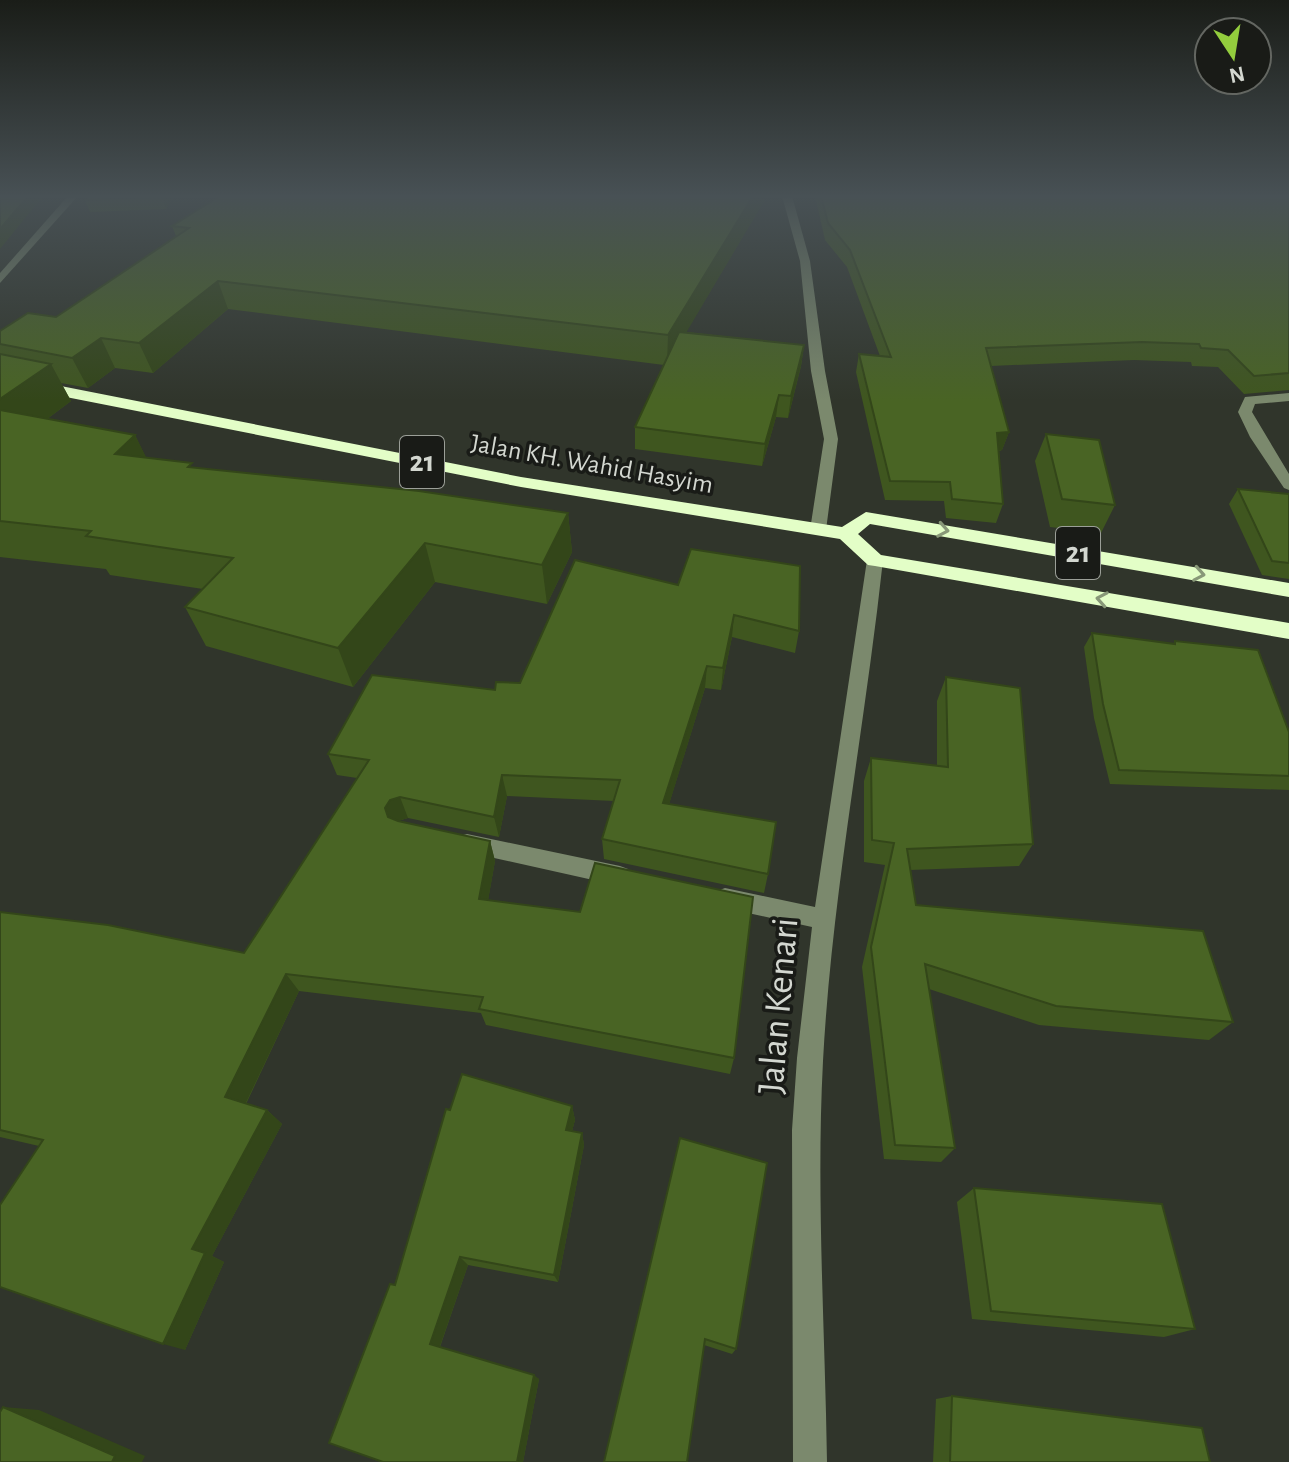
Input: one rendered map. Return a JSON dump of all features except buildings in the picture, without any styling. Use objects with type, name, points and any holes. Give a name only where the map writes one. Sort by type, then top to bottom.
[{"type":"highway","name":"Jalan KH. Wahid Hasyim","points":[[0,379],[521,482],[846,534],[866,518],[1289,590]]},
{"type":"highway","points":[[846,534],[875,560]]},
{"type":"highway","name":"21","points":[[875,560],[1289,631]]},
{"type":"street","points":[[0,280],[14,264]]},
{"type":"street","points":[[805,264],[818,371],[831,439],[818,530]]},
{"type":"street","points":[[1289,397],[1250,400],[1245,412],[1257,437],[1289,485]]},
{"type":"street","name":"Jalan Kenari","points":[[810,1462],[806,1129],[823,919],[863,667],[875,560]]},
{"type":"street","points":[[438,837],[638,880]]},
{"type":"street","points":[[700,893],[823,919]]}]
